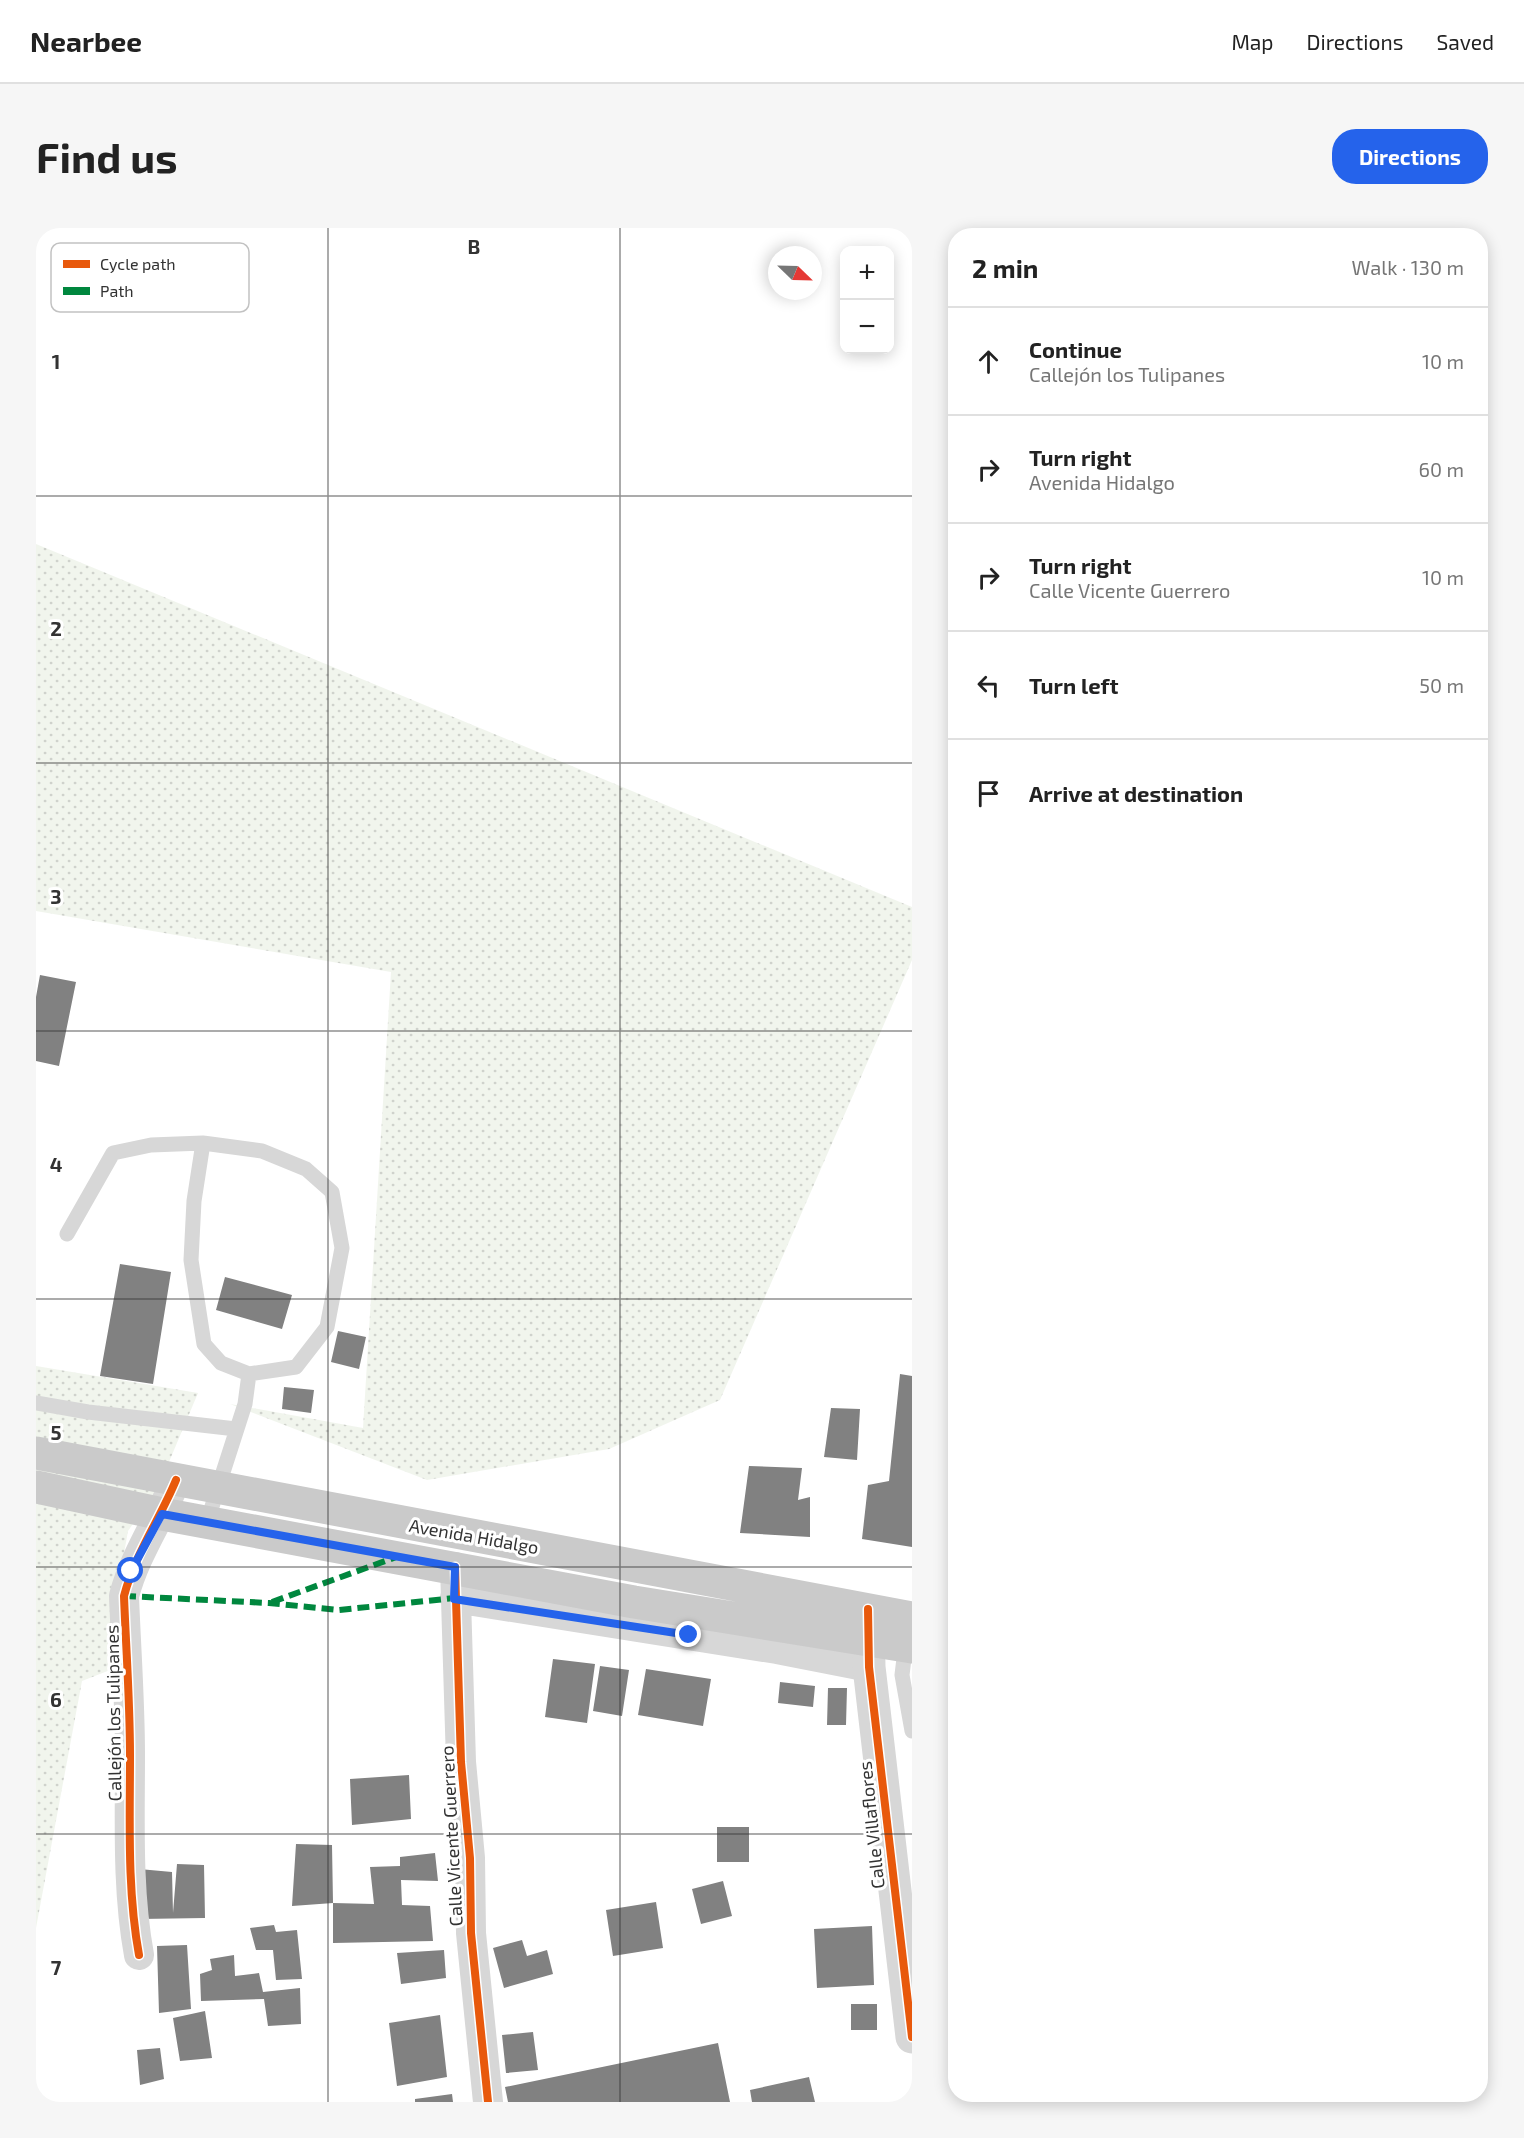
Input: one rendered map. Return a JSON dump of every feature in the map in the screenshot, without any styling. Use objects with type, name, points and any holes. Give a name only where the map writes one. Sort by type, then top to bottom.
[{"type":"main road","name":"Avenida Hidalgo","points":[[36,1453],[218,1488],[869,1638]]},
{"type":"main road","name":"Avenida Hidalgo","points":[[36,1487],[207,1522],[455,1583],[634,1602],[869,1638],[910,1632]]},
{"type":"street","name":"Callejón los Tulipanes","points":[[138,1956],[132,1919],[130,1752],[124,1596],[131,1571],[162,1514],[176,1480]]},
{"type":"street","name":"Calle Vicente Guerrero","points":[[455,1583],[461,1762],[470,1858],[471,1933],[488,2102]]},
{"type":"street","name":"Calle Villaflores","points":[[869,1638],[912,2037]]},
{"type":"lane","points":[[67,1234],[113,1153],[151,1145],[203,1143],[262,1151],[306,1169],[332,1192],[342,1248],[327,1327],[296,1367],[249,1374],[221,1363],[204,1344],[191,1260],[194,1201],[203,1143]]},
{"type":"lane","points":[[207,1522],[245,1404],[249,1374]]},
{"type":"lane","points":[[36,1403],[88,1412],[236,1429]]},
{"type":"lane","points":[[910,1632],[902,1676],[912,1731]]},
{"type":"shaded area","points":[[36,544],[912,907],[912,960],[720,1400],[609,1449],[427,1480],[230,1404],[363,1428],[391,972],[36,911]]},
{"type":"shaded area","points":[[36,1366],[198,1393],[158,1488],[128,1531],[119,1581],[123,1665],[82,1681],[36,1928]]},
{"type":"building","points":[[40,975],[76,982],[59,1066],[36,1061],[36,997]]},
{"type":"building","points":[[120,1264],[171,1272],[153,1384],[100,1376]]},
{"type":"building","points":[[225,1277],[292,1295],[282,1329],[216,1310]]},
{"type":"building","points":[[338,1331],[366,1337],[359,1369],[331,1362]]},
{"type":"building","points":[[900,1374],[912,1376],[912,1547],[862,1539],[868,1485],[889,1481]]},
{"type":"building","points":[[284,1387],[314,1390],[311,1413],[282,1409]]},
{"type":"building","points":[[831,1408],[860,1409],[857,1460],[824,1457]]},
{"type":"building","points":[[749,1466],[802,1468],[798,1500],[810,1497],[810,1537],[740,1533]]},
{"type":"building","points":[[553,1659],[595,1664],[587,1723],[545,1717]]},
{"type":"building","points":[[600,1666],[629,1670],[622,1716],[593,1711]]},
{"type":"building","points":[[646,1669],[711,1679],[703,1726],[638,1715]]},
{"type":"building","points":[[780,1682],[815,1686],[813,1707],[778,1703]]},
{"type":"building","points":[[828,1688],[847,1688],[846,1725],[827,1725]]},
{"type":"building","points":[[409,1775],[411,1819],[352,1825],[350,1779]]},
{"type":"building","points":[[717,1827],[749,1827],[749,1862],[717,1862]]},
{"type":"building","points":[[296,1844],[332,1845],[333,1903],[292,1906]]},
{"type":"building","points":[[435,1853],[438,1881],[401,1880],[402,1905],[430,1906],[433,1941],[333,1943],[333,1903],[374,1904],[370,1867],[400,1866],[400,1857]]},
{"type":"building","points":[[177,1864],[204,1865],[205,1918],[140,1919],[139,1869],[172,1872],[173,1913]]},
{"type":"building","points":[[723,1881],[732,1916],[701,1924],[692,1889]]},
{"type":"building","points":[[656,1902],[663,1948],[613,1956],[606,1910]]},
{"type":"building","points":[[274,1925],[276,1932],[297,1930],[302,1979],[276,1980],[273,1950],[256,1950],[250,1928]]},
{"type":"building","points":[[872,1926],[874,1985],[817,1988],[814,1929]]},
{"type":"building","points":[[522,1940],[527,1956],[547,1950],[553,1974],[504,1988],[493,1948]]},
{"type":"building","points":[[187,1945],[191,2009],[159,2013],[157,1946]]},
{"type":"building","points":[[444,1950],[446,1978],[401,1984],[397,1953]]},
{"type":"building","points":[[234,1955],[235,1976],[259,1973],[263,1992],[300,1988],[301,2024],[268,2026],[264,1999],[201,2001],[200,1974],[212,1970],[210,1959]]},
{"type":"building","points":[[851,2004],[877,2004],[877,2030],[851,2030]]},
{"type":"building","points":[[205,2011],[212,2058],[180,2061],[173,2018]]},
{"type":"building","points":[[440,2015],[447,2077],[397,2086],[389,2023]]},
{"type":"building","points":[[533,2032],[538,2070],[506,2073],[502,2035]]},
{"type":"building","points":[[718,2043],[730,2102],[508,2102],[505,2087]]},
{"type":"building","points":[[160,2048],[164,2079],[140,2085],[137,2050]]},
{"type":"building","points":[[809,2077],[815,2102],[752,2102],[750,2090]]},
{"type":"building","points":[[452,2094],[453,2102],[415,2102],[415,2099]]},
{"type":"marked path","points":[[272,1602],[399,1556]]},
{"type":"marked path","points":[[124,1596],[269,1603],[339,1610],[455,1598]]},
{"type":"cycle path","points":[[139,1955],[131,1880],[130,1755],[124,1596],[141,1551],[176,1480]]},
{"type":"cycle path","points":[[455,1567],[461,1762],[470,1858],[471,1933],[488,2102]]},
{"type":"cycle path","points":[[868,1609],[869,1667],[912,2037]]},
{"type":"route","points":[[131,1571],[162,1514],[455,1567],[454,1599],[689,1635]]}]
